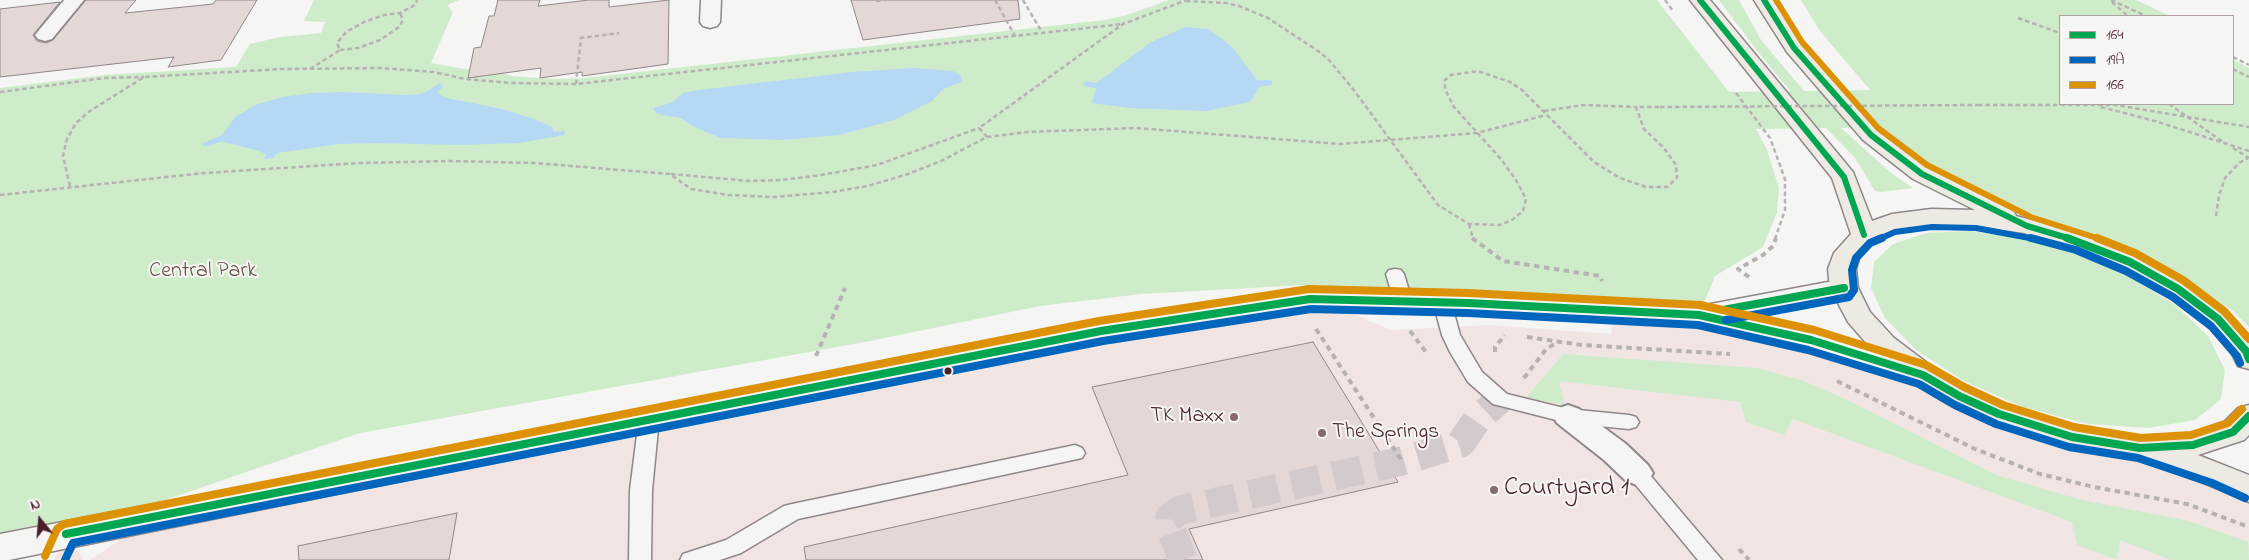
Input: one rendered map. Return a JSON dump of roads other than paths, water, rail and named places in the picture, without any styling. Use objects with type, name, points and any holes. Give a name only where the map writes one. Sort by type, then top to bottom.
[{"type":"highway","points":[[1700,0],[1844,177],[1864,235]]},
{"type":"highway","points":[[1764,0],[1794,48],[1871,135],[1922,174],[2027,226]]},
{"type":"highway","points":[[2249,359],[2246,351],[2218,319],[2178,289],[2130,262],[2079,241],[2027,226],[1977,218],[1931,217],[1892,222],[1864,235],[1847,252],[1842,269],[1844,288],[1858,316],[1884,345],[1923,375],[1959,396],[1999,414],[2072,437],[2140,448],[2216,474],[2249,489]]},
{"type":"highway","points":[[2140,448],[2193,445],[2233,432],[2249,416]]},
{"type":"street","points":[[45,35],[74,0]]},
{"type":"street","points":[[710,22],[711,0]]},
{"type":"street","points":[[1699,315],[1844,288]]},
{"type":"street","points":[[0,548],[60,547],[649,419],[801,392],[1101,331],[1310,299],[1613,309],[1699,315],[1811,340],[1923,375]]},
{"type":"street","points":[[1568,416],[1615,452],[1637,472]]},
{"type":"lane","points":[[1442,302],[1450,334],[1458,352],[1475,377],[1500,399],[1568,416],[1629,422]]},
{"type":"lane","points":[[640,560],[641,490],[649,419]]},
{"type":"lane","points":[[691,560],[733,547],[792,512],[1076,452]]},
{"type":"lane","points":[[1637,472],[1711,560]]},
{"type":"water","points":[[1186,27],[1209,29],[1231,46],[1261,85],[1250,102],[1206,111],[1128,108],[1092,103],[1098,82],[1151,42]]},
{"type":"water","points":[[914,68],[953,71],[962,77],[961,82],[943,89],[932,101],[894,120],[839,135],[782,140],[721,138],[694,127],[681,118],[657,114],[653,108],[671,103],[683,93],[698,90],[853,72]]},
{"type":"water","points":[[430,90],[438,90],[437,93],[447,98],[502,109],[534,119],[552,127],[553,132],[565,131],[564,135],[520,143],[460,145],[339,144],[277,153],[273,158],[264,159],[266,154],[256,150],[220,141],[214,143],[212,140],[221,137],[236,116],[258,104],[283,97],[312,93],[342,92],[407,95],[420,94]]},
{"type":"waterway","points":[[1253,84],[1269,83]]},
{"type":"waterway","points":[[1087,84],[1103,87]]},
{"type":"waterway","points":[[428,95],[439,86]]},
{"type":"waterway","points":[[206,144],[223,138]]},
{"type":"tunnel","points":[[1183,560],[1170,527],[1170,517],[1180,510],[1402,461],[1461,443],[1476,421],[1500,399]]},
{"type":"place","name":"TK Maxx","points":[[1234,417]]},
{"type":"place","name":"The Springs","points":[[1322,433]]},
{"type":"place","name":"Courtyard 1","points":[[1494,490]]},
{"type":"park label","name":"Central Park","points":[[203,272]]}]
